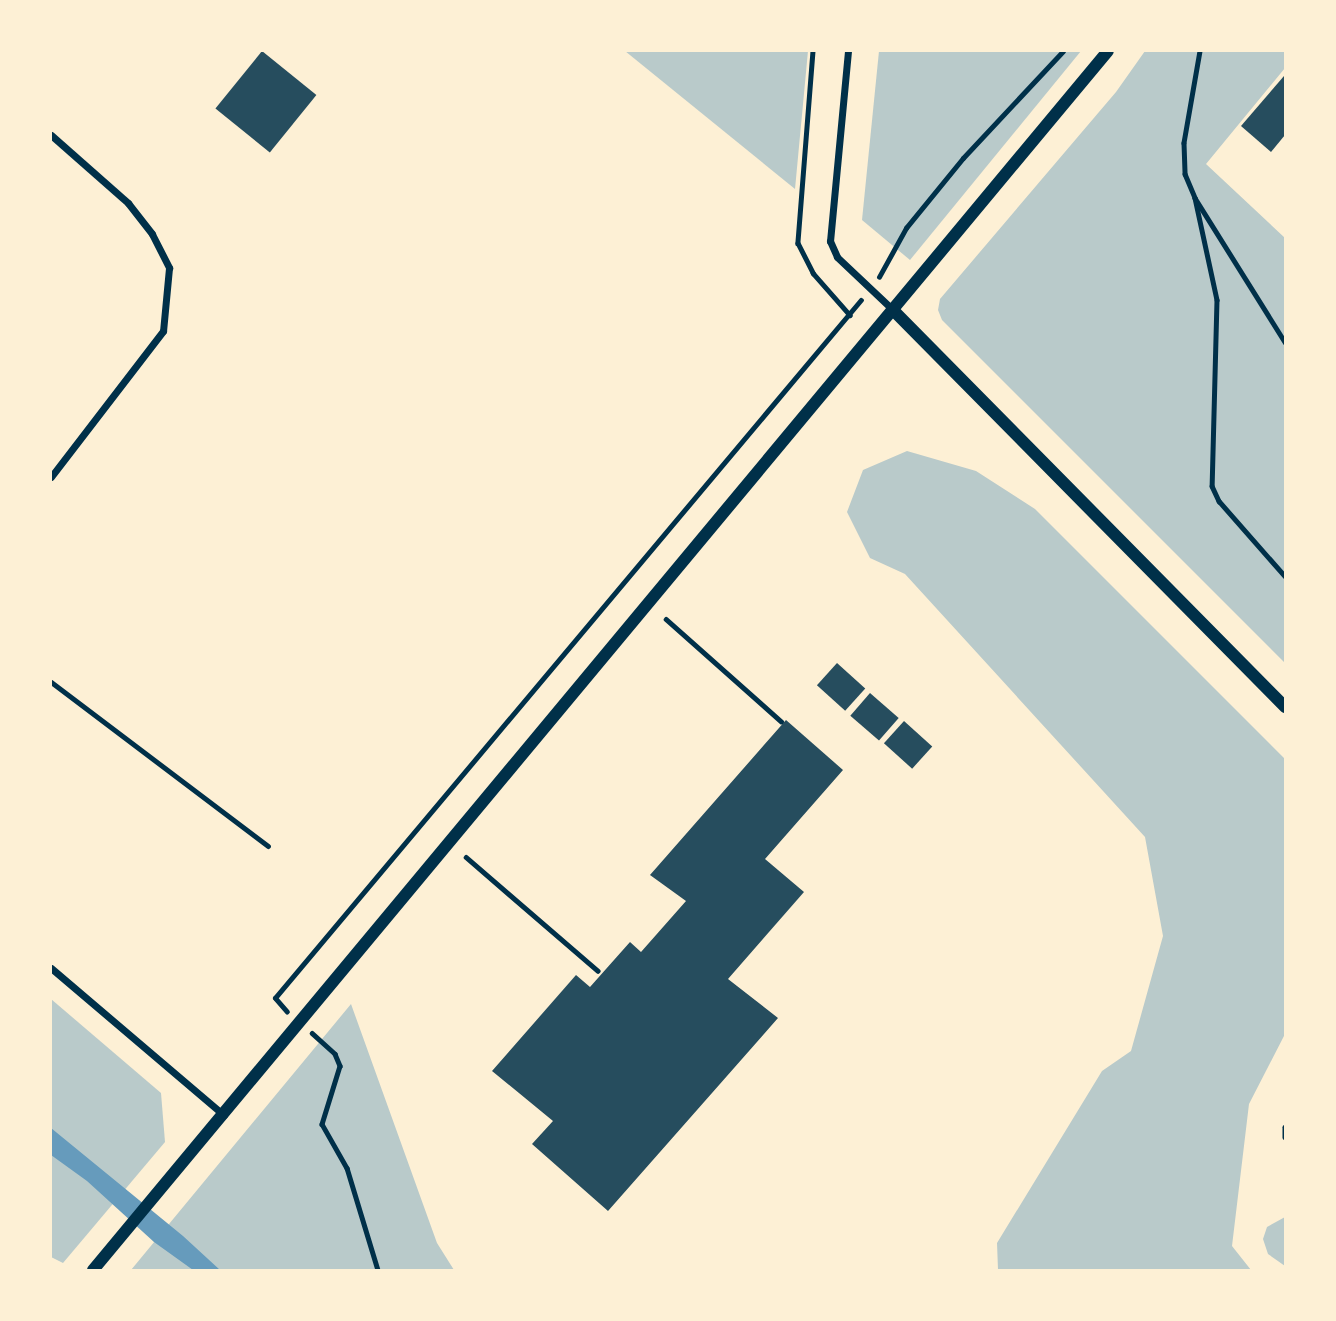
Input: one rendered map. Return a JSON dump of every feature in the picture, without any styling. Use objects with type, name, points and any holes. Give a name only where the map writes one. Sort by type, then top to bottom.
[{"type":"street","points":[[848,51],[831,241],[837,257],[894,311],[1285,707]]},
{"type":"street","points":[[96,1266],[1108,51]]},
{"type":"street","points":[[51,135],[128,203],[152,233],[169,268],[163,331],[51,477]]},
{"type":"street","points":[[51,968],[223,1115]]},
{"type":"lane","points":[[51,681],[268,846]]},
{"type":"path","points":[[378,1270],[347,1168],[323,1124],[340,1066],[335,1054],[275,998],[850,315],[844,303],[813,273],[799,243],[813,51]]},
{"type":"path","points":[[884,270],[906,228],[963,158],[1063,51]]},
{"type":"path","points":[[1200,51],[1184,143],[1185,174],[1195,198],[1285,342]]},
{"type":"path","points":[[1195,198],[1217,300],[1212,486],[1219,502],[1285,576]]},
{"type":"path","points":[[666,619],[781,721]]},
{"type":"path","points":[[466,857],[598,971]]},
{"type":"path","points":[[1285,1127],[1285,1137]]},
{"type":"shaded area","points":[[625,51],[808,51],[795,189]]},
{"type":"shaded area","points":[[879,51],[1081,51],[910,260],[862,220]]},
{"type":"shaded area","points":[[1145,51],[1285,51],[1285,68],[1206,164],[1285,238],[1285,663],[942,320],[938,310],[940,299],[1116,92]]},
{"type":"shaded area","points":[[907,451],[976,471],[1035,509],[1285,759],[1285,1034],[1249,1104],[1232,1246],[1251,1270],[998,1270],[997,1243],[1102,1071],[1131,1051],[1163,936],[1145,837],[905,574],[870,558],[847,512],[863,470]]},
{"type":"shaded area","points":[[51,999],[161,1093],[165,1142],[63,1263],[51,1257]]},
{"type":"shaded area","points":[[351,1004],[437,1243],[454,1270],[131,1270]]},
{"type":"shaded area","points":[[1285,1217],[1285,1266],[1268,1254],[1263,1239],[1267,1227]]},
{"type":"water","points":[[51,1128],[183,1236],[220,1270],[193,1270],[154,1242],[87,1181],[51,1155]]},
{"type":"building","points":[[262,51],[316,95],[270,153],[215,109]]},
{"type":"building","points":[[1284,76],[1285,135],[1271,152],[1241,126]]},
{"type":"building","points":[[837,663],[865,688],[845,711],[817,685]]},
{"type":"building","points":[[870,693],[899,718],[879,741],[850,716]]},
{"type":"building","points":[[786,720],[843,770],[765,859],[804,892],[728,979],[778,1018],[608,1211],[532,1144],[553,1121],[492,1071],[576,975],[590,987],[630,942],[641,952],[686,901],[650,875]]},
{"type":"building","points":[[904,721],[932,746],[912,769],[884,743]]}]
